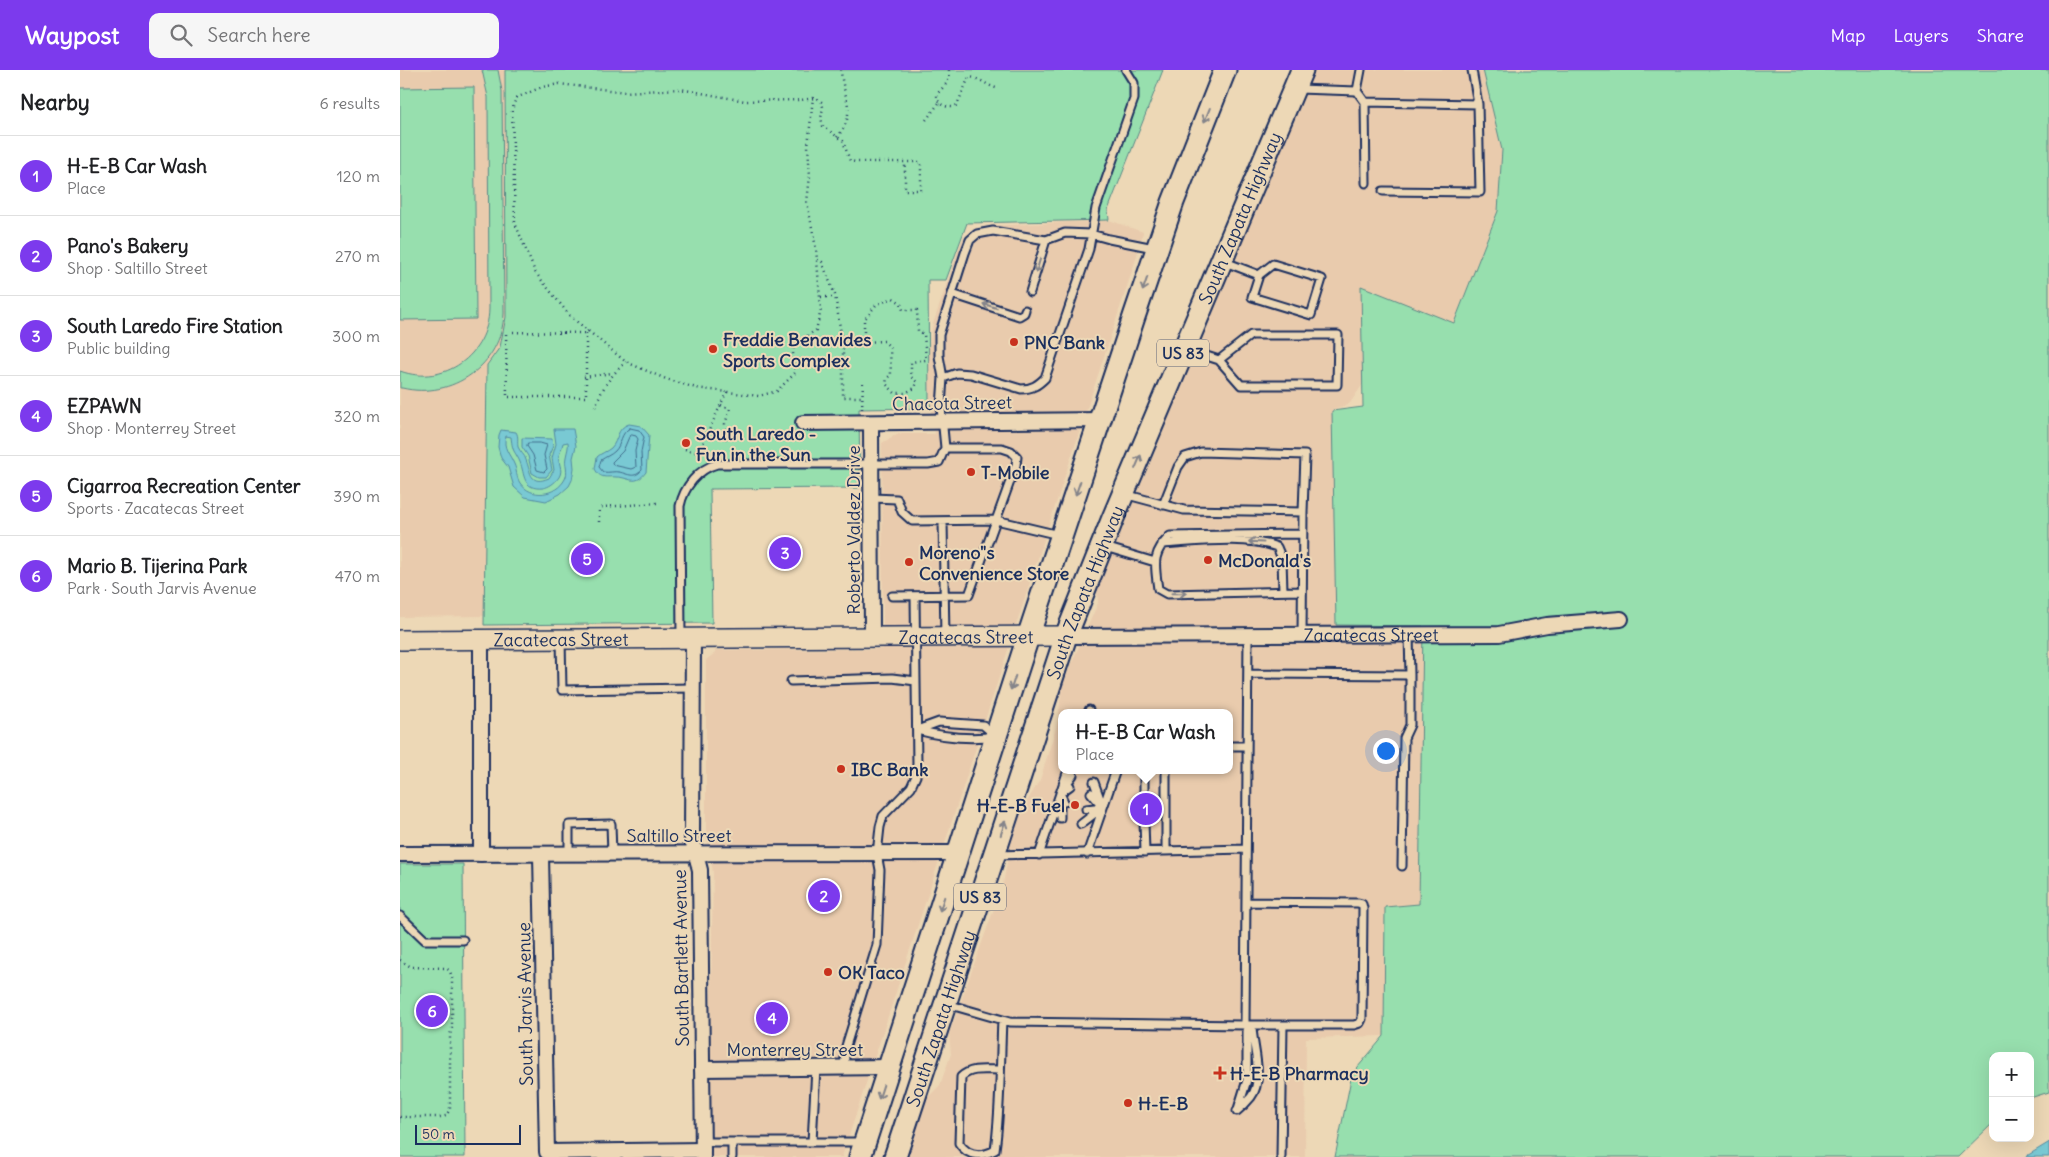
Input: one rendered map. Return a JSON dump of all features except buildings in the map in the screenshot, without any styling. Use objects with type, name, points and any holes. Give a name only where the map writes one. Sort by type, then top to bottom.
[{"type":"main road","name":"South Zapata Highway","points":[[862,1149],[1028,637],[1157,249],[1173,202],[1225,70]]},
{"type":"main road","name":"South Zapata Highway","points":[[896,1157],[1066,636],[1298,80]]},
{"type":"street","name":"Chacota Street","points":[[802,423],[1101,420]]},
{"type":"street","name":"Roberto Valdez Drive","points":[[871,423],[872,637]]},
{"type":"street","name":"Zacatecas Street","points":[[400,640],[1499,634],[1547,625],[1621,619]]},
{"type":"street","name":"South Bartlett Avenue","points":[[687,639],[694,688],[692,839],[700,870],[703,1150]]},
{"type":"street","points":[[480,640],[481,854]]},
{"type":"street","name":"Saltillo Street","points":[[400,854],[958,853]]},
{"type":"street","name":"South Jarvis Avenue","points":[[541,854],[547,1152],[703,1150]]},
{"type":"street","name":"Monterrey Street","points":[[702,1069],[889,1068]]},
{"type":"lane","points":[[943,378],[957,373],[971,374],[1021,389],[1029,389],[1039,384],[1045,378],[1088,249],[1096,208],[1134,99],[1134,83],[1126,70]]},
{"type":"lane","points":[[1357,91],[1361,70]]},
{"type":"lane","points":[[1383,191],[1480,192],[1478,104],[1472,70]]},
{"type":"lane","points":[[1298,80],[1357,91],[1365,102],[1366,183]]},
{"type":"lane","points":[[1365,102],[1478,104]]},
{"type":"lane","points":[[687,639],[680,506],[682,496],[699,472],[717,464],[939,462],[945,448],[944,422],[941,407],[943,378],[939,356],[939,335],[965,253],[970,240],[977,234],[993,231],[1046,240],[1065,233],[1092,234],[1157,249]]},
{"type":"lane","points":[[1030,292],[1046,240]]},
{"type":"lane","points":[[1222,261],[1258,275]]},
{"type":"lane","points":[[1273,264],[1322,279],[1311,315],[1252,297],[1258,275],[1273,264]]},
{"type":"lane","points":[[952,294],[1019,316],[1025,310]]},
{"type":"lane","points":[[1185,349],[1219,360],[1240,385],[1337,385],[1338,335],[1251,335],[1219,360]]},
{"type":"lane","points":[[892,596],[969,595],[1016,465],[1016,457],[1011,452],[1002,448],[945,448]]},
{"type":"lane","points":[[1163,505],[1178,467],[1186,457],[1201,452],[1305,454],[1302,512],[1302,636]]},
{"type":"lane","points":[[1124,494],[1184,510],[1302,512]]},
{"type":"lane","points":[[872,498],[897,499],[902,512],[912,521],[996,520],[1062,536]]},
{"type":"lane","points":[[944,521],[945,637]]},
{"type":"lane","points":[[1302,534],[1170,536],[1157,551],[1155,562],[1158,589],[1167,594],[1302,591]]},
{"type":"lane","points":[[1162,544],[1264,542],[1276,547],[1282,559],[1283,591]]},
{"type":"lane","points":[[1102,546],[1155,562]]},
{"type":"lane","points":[[844,1068],[846,1046],[877,945],[880,870],[877,854],[880,827],[883,816],[911,787],[916,776],[917,730],[914,596]]},
{"type":"lane","points":[[1402,866],[1404,738],[1410,725],[1409,635]]},
{"type":"lane","points":[[1237,1111],[1247,1080],[1246,849],[1248,636]]},
{"type":"lane","points":[[561,639],[562,690],[694,688]]},
{"type":"lane","points":[[1248,674],[1410,675]]},
{"type":"lane","points":[[791,681],[892,678],[916,681]]},
{"type":"lane","points":[[917,730],[939,722],[983,725],[996,736]]},
{"type":"lane","points":[[917,730],[939,736],[979,739],[996,736]]},
{"type":"lane","points":[[1233,746],[1248,746]]},
{"type":"lane","points":[[1039,854],[1060,793],[1070,774]]},
{"type":"lane","points":[[1087,854],[1115,774]]},
{"type":"lane","points":[[1144,774],[1144,796]]},
{"type":"lane","points":[[1166,774],[1166,851]]},
{"type":"lane","points":[[1094,782],[1103,807]]},
{"type":"lane","points":[[1060,793],[1070,786]]},
{"type":"lane","points":[[1060,793],[1064,802]]},
{"type":"lane","points":[[1060,793],[1060,818]]},
{"type":"lane","points":[[1091,793],[1103,807]]},
{"type":"lane","points":[[1086,809],[1103,807]]},
{"type":"lane","points":[[1081,824],[1103,807]]},
{"type":"lane","points":[[1144,822],[1145,852]]},
{"type":"lane","points":[[569,854],[569,825],[611,824],[612,854]]},
{"type":"lane","points":[[994,856],[1246,849]]},
{"type":"lane","points":[[946,1004],[1002,1020],[1020,1022],[1248,1025],[1354,1025],[1360,1023],[1362,1019],[1364,908],[1362,904],[1246,902]]},
{"type":"lane","points":[[400,916],[425,940],[463,940]]},
{"type":"lane","points":[[1000,1070],[975,1070],[966,1072],[961,1077],[958,1143],[964,1152],[976,1157],[988,1156],[995,1150],[1000,1070],[1002,1020]]},
{"type":"lane","points":[[1281,1157],[1283,1025]]},
{"type":"lane","points":[[812,1142],[816,1068]]},
{"type":"lane","points":[[703,1150],[732,1142],[812,1142],[862,1149]]},
{"type":"lane","points":[[732,1142],[732,1157]]},
{"type":"path","points":[[838,137],[847,123],[849,109],[841,70]]},
{"type":"path","points":[[949,70],[948,82],[936,94],[939,103],[948,107],[957,105],[965,82],[969,77],[980,79],[986,85],[996,88]]},
{"type":"path","points":[[813,98],[808,146],[810,176],[807,202],[817,260],[821,310],[816,330],[794,345],[793,353],[796,370],[792,377],[777,391],[754,396],[727,391],[709,391],[666,379],[626,362],[587,332],[570,316],[540,279],[515,223],[512,110],[516,98],[542,87],[559,84],[626,92],[680,90],[745,100],[801,100],[813,98],[822,102],[821,118],[823,126],[843,141],[848,157],[852,162],[885,162],[905,162],[921,162],[921,190],[905,190],[905,162]]},
{"type":"path","points":[[926,120],[939,103]]},
{"type":"path","points":[[817,260],[822,262],[835,296],[842,343],[843,397],[862,397]]},
{"type":"path","points":[[821,297],[835,296]]},
{"type":"path","points":[[842,343],[864,342],[884,341],[890,348],[891,375],[887,378],[886,384],[893,392],[905,393],[914,388],[917,382],[911,377],[911,362],[926,360],[924,334],[918,331],[917,310],[903,310],[901,303],[892,298],[880,302],[864,320],[864,342]]},
{"type":"path","points":[[506,332],[587,332],[586,397],[507,397],[506,332]]},
{"type":"path","points":[[595,407],[599,394],[614,373],[626,362]]},
{"type":"path","points":[[585,376],[614,373]]},
{"type":"path","points":[[862,410],[863,381]]},
{"type":"path","points":[[686,449],[699,455],[727,391]]},
{"type":"path","points":[[721,405],[730,410],[726,424],[726,442]]},
{"type":"path","points":[[599,522],[599,511],[602,507],[657,503]]},
{"type":"path","points":[[400,960],[411,967],[446,968],[450,971],[452,978],[452,1028],[450,1035],[451,1106],[449,1113],[442,1116],[400,1117]]},
{"type":"shaded area","points":[[400,70],[505,70],[506,317],[500,347],[487,365],[485,616],[400,617]]},
{"type":"shaded area","points":[[1315,70],[1483,70],[1502,150],[1498,211],[1454,323],[1361,287],[1363,384],[1350,403],[1332,411],[1423,626],[1419,904],[1385,907],[1384,1036],[1306,1038],[1305,1157],[907,1157],[927,1098],[940,1085],[951,1054],[949,1034],[1003,884],[1012,835],[1026,803],[1040,780],[1058,721],[1058,774],[1233,774],[1233,709],[1059,709],[1062,685],[1098,603],[1097,589]]},
{"type":"shaded area","points":[[1109,220],[1143,232],[1136,259],[842,1157],[711,1157],[710,1052],[713,872],[706,830],[706,660],[715,653],[715,650],[883,649],[882,443],[897,434],[935,434],[929,400],[928,351],[933,324],[962,240],[970,232],[988,226]]},
{"type":"green space","points":[[482,70],[498,70],[502,91],[504,313],[501,332],[494,348],[484,363],[456,383],[439,389],[400,388],[400,371],[416,375],[432,375],[447,371],[461,363],[472,353],[481,340],[487,326],[489,309],[488,97]]},
{"type":"green space","name":"Freddie Benavides Sports Complex","points":[[505,70],[1163,70],[1108,210],[1109,220],[967,223],[946,280],[928,280],[929,400],[931,408],[859,409],[860,488],[710,489],[712,623],[484,625],[487,365],[500,347],[506,317]]},
{"type":"green space","points":[[1483,70],[2049,70],[2049,1092],[2034,1097],[2034,1052],[1989,1052],[1989,1127],[1958,1157],[1335,1157],[1352,1074],[1384,1036],[1385,907],[1419,904],[1423,626],[1336,625],[1332,411],[1363,407],[1361,286],[1454,323],[1498,211],[1502,150]]},
{"type":"green space","points":[[474,87],[476,319],[400,320],[400,88]]},
{"type":"green space","points":[[400,864],[463,864],[465,1157],[400,1157]]},
{"type":"water","points":[[629,424],[641,426],[649,435],[646,472],[642,477],[635,480],[599,475],[595,469],[597,457],[614,445],[622,428]]},
{"type":"water","points":[[554,429],[573,429],[576,446],[573,458],[572,480],[569,486],[560,494],[546,501],[525,497],[514,487],[508,467],[501,458],[498,447],[501,430],[516,432],[518,447],[525,458],[530,474],[538,480],[549,478],[554,470],[552,458],[556,444]],"holes":[[[506,436],[511,437],[513,449],[520,462],[525,480],[536,488],[550,486],[559,477],[561,471],[559,455],[563,443],[568,442],[567,471],[561,485],[550,492],[543,493],[530,492],[525,488],[519,481],[515,466],[505,444]]]},
{"type":"water","points":[[522,438],[552,439],[553,446],[549,455],[552,470],[546,477],[539,477],[532,473],[528,456],[522,447]]},
{"type":"water","points":[[2048,1143],[2049,1157],[2025,1157]]},
{"type":"place","name":"PNC Bank","points":[[1014,342]]},
{"type":"place","name":"Freddie Benavides Sports Complex","points":[[713,349]]},
{"type":"place","name":"South Laredo - Fun in the Sun","points":[[686,443]]},
{"type":"place","name":"T-Mobile","points":[[971,472]]},
{"type":"place","name":"South Laredo Fire Station","points":[[785,553]]},
{"type":"place","name":"Cigarroa Recreation Center","points":[[587,559]]},
{"type":"place","name":"McDonald's","points":[[1208,560]]},
{"type":"place","name":"Moreno\"s Convenience Store","points":[[909,562]]},
{"type":"place","name":"IBC Bank","points":[[841,769]]},
{"type":"place","name":"H-E-B Fuel","points":[[1075,805]]},
{"type":"place","name":"H-E-B Car Wash","points":[[1146,809]]},
{"type":"place","name":"Pano's Bakery","points":[[824,896]]},
{"type":"place","name":"OK Taco","points":[[828,972]]},
{"type":"place","name":"Mario B. Tijerina Park","points":[[432,1011]]},
{"type":"place","name":"EZPAWN","points":[[772,1018]]},
{"type":"place","name":"H-E-B Pharmacy","points":[[1220,1073]]},
{"type":"place","name":"H-E-B","points":[[1128,1103]]}]
